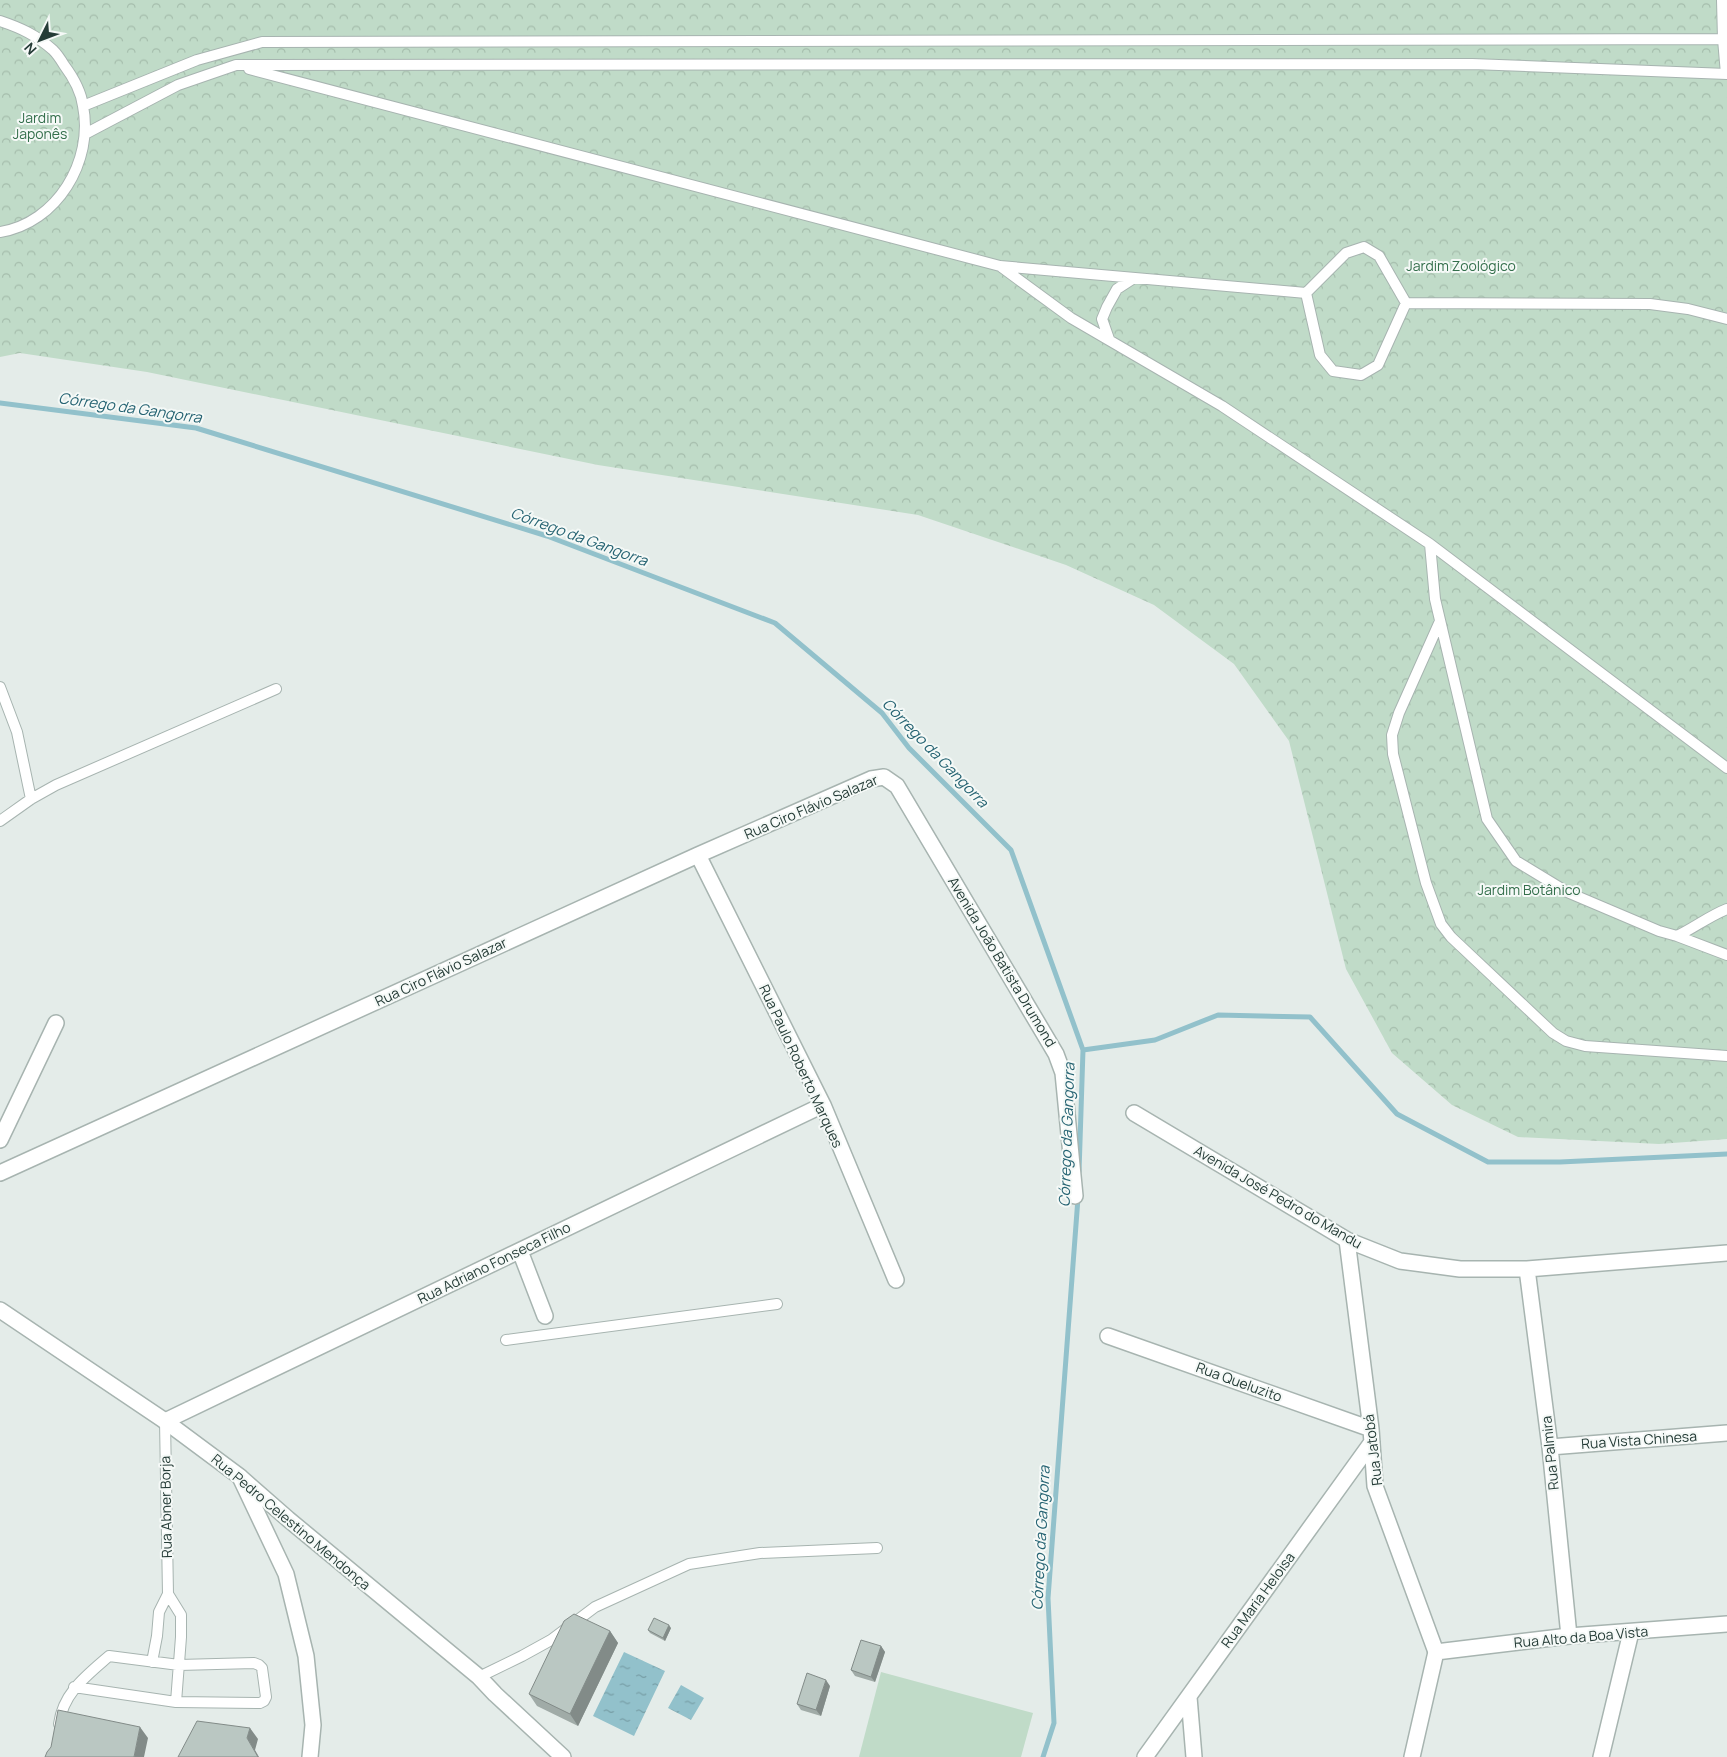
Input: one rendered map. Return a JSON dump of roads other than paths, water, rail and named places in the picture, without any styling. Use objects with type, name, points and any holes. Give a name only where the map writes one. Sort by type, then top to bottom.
[{"type":"street","name":"Rua Ciro Flávio Salazar","points":[[0,1173],[698,855],[871,779],[884,777]]},
{"type":"street","name":"Avenida João Batista Drumond","points":[[884,777],[897,786],[1056,1054],[1062,1073],[1075,1196]]},
{"type":"street","name":"Rua Paulo Roberto Marques","points":[[698,855],[823,1105],[896,1280]]},
{"type":"street","points":[[0,1140],[56,1023]]},
{"type":"street","name":"Rua Adriano Fonseca Filho","points":[[165,1421],[823,1105]]},
{"type":"street","name":"Avenida José Pedro do Mandu","points":[[1134,1113],[1347,1240],[1400,1261],[1460,1268],[1527,1269],[1727,1253]]},
{"type":"street","name":"Rua Jatobá","points":[[1347,1240],[1371,1436],[1375,1486],[1436,1652]]},
{"type":"street","points":[[520,1251],[545,1316]]},
{"type":"street","name":"Rua Palmira","points":[[1527,1269],[1550,1447],[1569,1636]]},
{"type":"street","name":"Rua Pedro Celestino Mendonça","points":[[0,1310],[165,1421],[240,1476],[288,1519],[479,1677],[564,1757]]},
{"type":"street","name":"Rua Queluzito","points":[[1108,1336],[1371,1436]]},
{"type":"street","name":"Rua Vista Chinesa","points":[[1550,1447],[1727,1433]]},
{"type":"street","name":"Rua Maria Heloisa","points":[[1145,1757],[1371,1436]]},
{"type":"street","points":[[240,1476],[286,1574],[306,1656],[313,1725],[310,1757]]},
{"type":"street","name":"Rua Alto da Boa Vista","points":[[1436,1652],[1569,1636],[1727,1624]]},
{"type":"street","points":[[1601,1757],[1631,1632]]},
{"type":"street","points":[[1412,1757],[1436,1652]]},
{"type":"street","points":[[1189,1697],[1194,1757]]},
{"type":"lane","points":[[85,134],[178,85],[236,66],[1472,64],[1727,74],[1722,0]]},
{"type":"lane","points":[[0,21],[28,30],[54,51],[74,78],[83,106],[85,134],[78,166],[62,194],[40,216],[11,230],[0,232]]},
{"type":"lane","points":[[83,106],[197,60],[262,42],[1725,39]]},
{"type":"lane","points":[[236,66],[1000,266],[1306,293],[1346,253],[1364,247],[1379,256],[1406,302]]},
{"type":"lane","points":[[1000,266],[1071,318],[1222,406],[1430,544],[1727,768]]},
{"type":"lane","points":[[1109,339],[1102,319],[1106,307],[1117,290],[1134,278]]},
{"type":"lane","points":[[1306,293],[1320,355],[1333,371],[1361,375],[1378,365],[1406,302]]},
{"type":"lane","points":[[1406,302],[1650,304],[1688,308],[1727,319]]},
{"type":"lane","points":[[1430,544],[1435,599],[1487,819],[1516,861],[1567,892],[1659,931],[1727,955]]},
{"type":"lane","points":[[1440,621],[1399,713],[1392,735],[1393,754],[1426,882],[1441,924],[1537,1019],[1552,1033],[1566,1041],[1585,1046],[1727,1056]]},
{"type":"lane","points":[[0,687],[17,732],[31,799]]},
{"type":"lane","points":[[0,820],[56,785],[276,689]]},
{"type":"lane","points":[[1677,936],[1695,927],[1712,915],[1727,909]]},
{"type":"lane","points":[[506,1340],[777,1304]]},
{"type":"lane","points":[[545,1316],[550,1334]]},
{"type":"lane","name":"Rua Abner Borja","points":[[165,1421],[168,1594]]},
{"type":"lane","points":[[479,1677],[551,1640],[595,1607],[689,1564],[760,1553],[877,1548]]},
{"type":"lane","points":[[152,1662],[159,1612],[168,1594]]},
{"type":"lane","points":[[168,1594],[181,1615],[176,1702]]},
{"type":"lane","points":[[57,1733],[61,1710],[74,1687],[108,1656],[179,1665],[259,1665],[262,1668],[266,1697],[260,1703],[176,1702],[74,1687]]},
{"type":"water","points":[[624,1652],[665,1671],[634,1736],[593,1716]]},
{"type":"water","points":[[681,1685],[704,1698],[691,1720],[668,1708]]},
{"type":"waterway","name":"Córrego da Gangorra","points":[[0,403],[196,428],[547,536],[775,623],[882,713],[909,748],[1011,850],[1083,1050],[1079,1172]]},
{"type":"waterway","points":[[1083,1050],[1155,1040],[1218,1015],[1310,1017],[1397,1114],[1488,1162],[1560,1162],[1727,1154]]},
{"type":"waterway","name":"Córrego da Gangorra","points":[[1043,1757],[1054,1723],[1048,1598],[1078,1198]]},
{"type":"park label","name":"Jardim Japonês","points":[[40,126]]},
{"type":"park label","name":"Jardim Zoológico","points":[[1461,266]]},
{"type":"park label","name":"Jardim Botânico","points":[[1529,890]]}]
